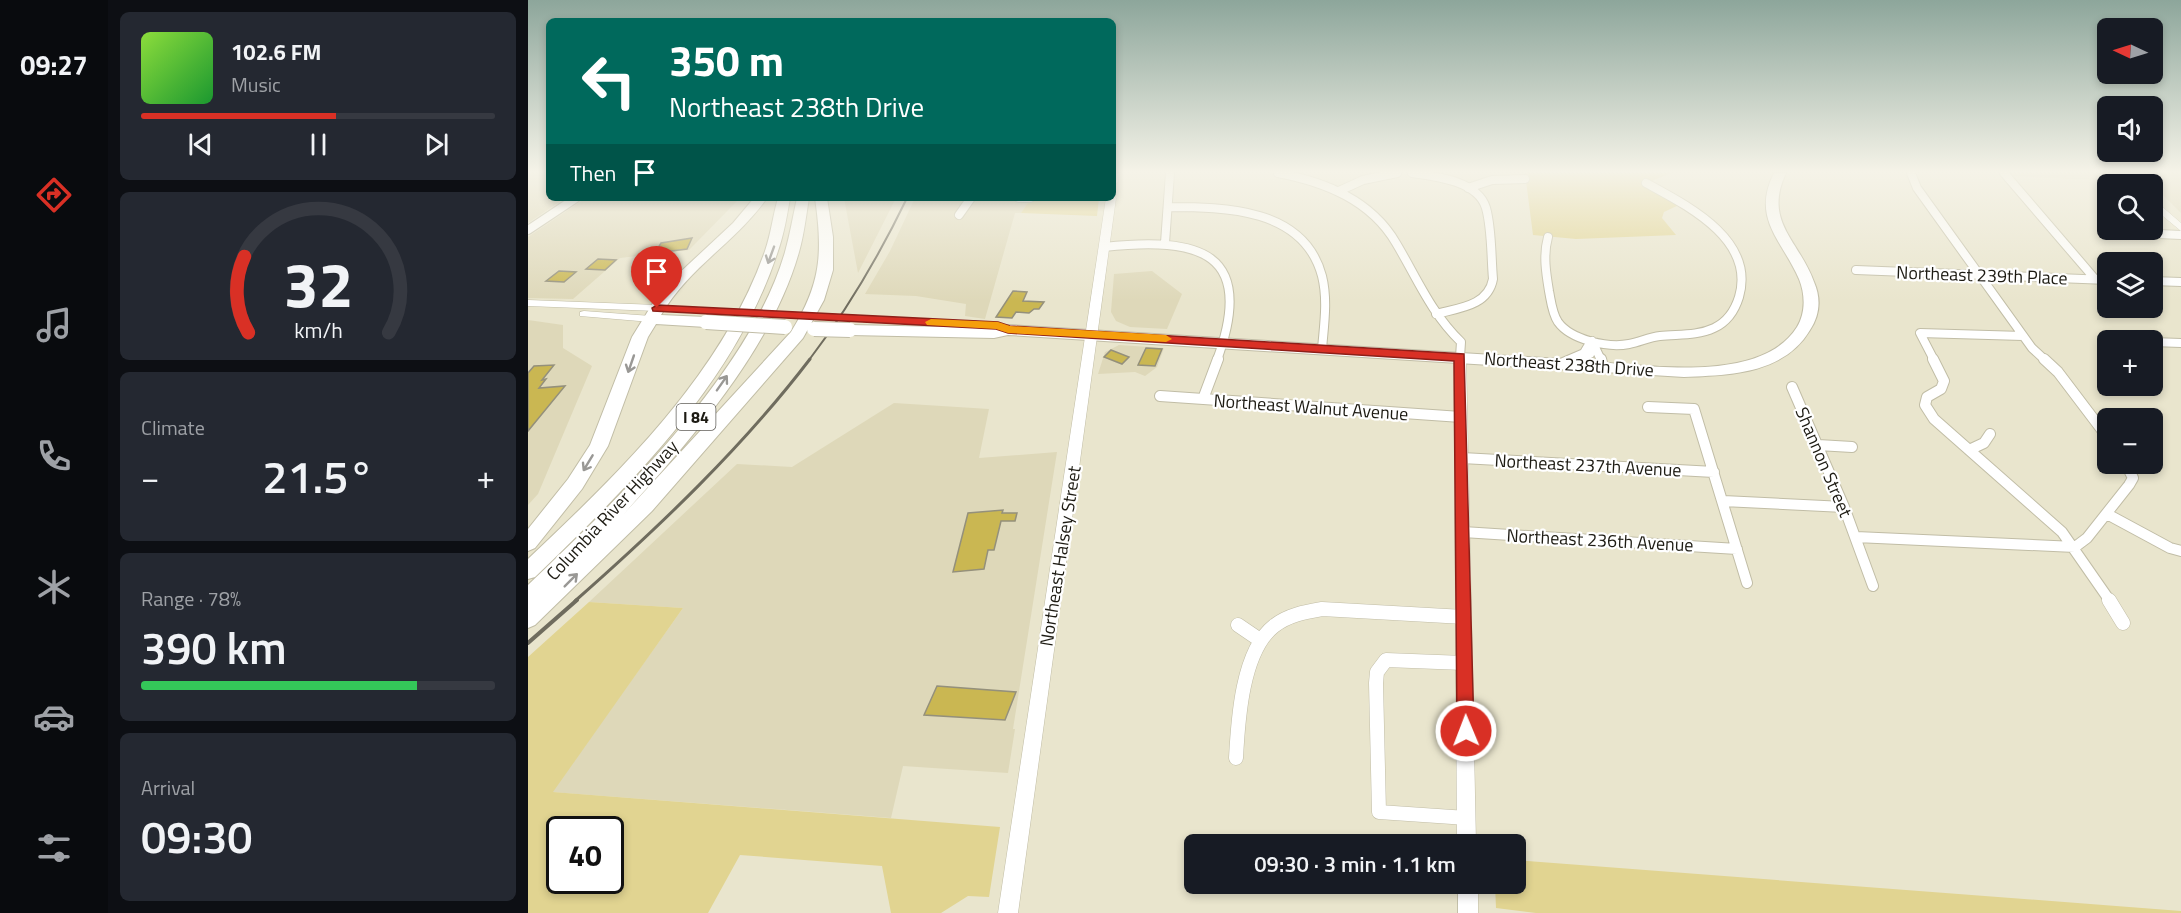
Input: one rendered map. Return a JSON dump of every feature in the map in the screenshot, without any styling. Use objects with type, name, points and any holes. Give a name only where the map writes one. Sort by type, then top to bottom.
[{"type":"highway","points":[[528,543],[555,512],[598,446],[640,338],[654,313],[681,276],[738,226],[747,216]]},
{"type":"highway","name":"Columbia River Highway","points":[[528,571],[637,459],[709,370],[744,314],[764,274],[775,242],[780,216]]},
{"type":"highway","name":"Columbia River Highway","points":[[528,597],[637,487],[687,429],[724,379],[756,330],[782,279],[796,236],[800,216]]},
{"type":"highway","points":[[528,620],[645,506],[816,308],[828,263],[824,216]]},
{"type":"highway","name":"Northeast 238th Drive","points":[[654,313],[994,333],[1008,330],[1322,349],[1460,353],[1602,367],[1684,372],[1752,365],[1778,353],[1803,332],[1812,311],[1811,292],[1803,272],[1771,216]]},
{"type":"highway","points":[[1556,363],[1579,359],[1587,353],[1592,342]]},
{"type":"main road","name":"Northeast Halsey Street","points":[[1008,913],[1108,216]]},
{"type":"main road","points":[[2168,216],[2181,228]]},
{"type":"main road","name":"Northeast 238th Drive","points":[[528,303],[654,313]]},
{"type":"main road","name":"Northeast 238th Drive","points":[[528,310],[654,313]]},
{"type":"main road","points":[[1460,353],[1467,834]]},
{"type":"main road","points":[[1468,894],[1468,913]]},
{"type":"street","points":[[528,230],[550,216]]},
{"type":"street","points":[[1165,243],[1167,216]]},
{"type":"street","points":[[1263,216],[1278,222],[1301,239],[1318,263],[1325,285],[1327,314],[1322,349]]},
{"type":"street","points":[[1374,216],[1387,228],[1423,297],[1455,337],[1460,353]]},
{"type":"street","points":[[1436,314],[1477,303],[1488,295],[1493,285],[1488,216]]},
{"type":"street","points":[[1592,342],[1621,345],[1664,335],[1706,331],[1722,323],[1737,303],[1740,265],[1731,244],[1701,216]]},
{"type":"street","points":[[1937,216],[2032,348],[2058,372],[2097,423]]},
{"type":"street","points":[[2041,216],[2095,279]]},
{"type":"street","points":[[2163,234],[2181,235]]},
{"type":"street","points":[[1548,237],[1545,266],[1553,312],[1562,326],[1592,342],[1598,349],[1602,367]]},
{"type":"street","points":[[1104,247],[1165,243],[1203,254],[1225,271],[1231,289],[1232,309],[1203,399]]},
{"type":"street","name":"Northeast 239th Place","points":[[1856,270],[2095,279]]},
{"type":"street","points":[[2163,281],[2181,282]]},
{"type":"street","points":[[2024,336],[1920,333],[1944,381],[1941,388],[1927,398],[1925,405],[1934,419],[2062,532],[2075,548],[2123,623]]},
{"type":"street","points":[[2163,342],[2181,343]]},
{"type":"street","name":"Shannon Street","points":[[1792,387],[1844,507],[1873,586]]},
{"type":"street","name":"Northeast Walnut Avenue","points":[[1160,396],[1461,417]]},
{"type":"street","points":[[1648,407],[1694,409],[1700,419],[1747,583]]},
{"type":"street","points":[[1969,450],[1984,443],[1990,434]]},
{"type":"street","points":[[1818,445],[1852,447]]},
{"type":"street","name":"Northeast 237th Avenue","points":[[1462,458],[1714,472]]},
{"type":"street","points":[[1856,537],[2075,548],[2087,538],[2107,514],[2133,478],[2131,474]]},
{"type":"street","points":[[1723,501],[1844,507]]},
{"type":"street","points":[[2107,514],[2170,548],[2181,550]]},
{"type":"street","name":"Northeast 236th Avenue","points":[[1463,532],[1737,549]]},
{"type":"street","points":[[1236,758],[1237,733],[1250,662],[1260,640],[1288,619],[1322,609],[1464,617]]},
{"type":"street","points":[[1238,625],[1260,640]]},
{"type":"street","points":[[1464,663],[1386,660],[1377,672],[1376,683],[1379,812],[1467,818]]},
{"type":"shaded area","points":[[528,216],[539,216],[528,223]]},
{"type":"shaded area","points":[[560,216],[723,216],[689,250],[620,258],[573,299],[528,298],[528,237]]},
{"type":"shaded area","points":[[847,216],[887,216],[858,273]]},
{"type":"shaded area","points":[[907,216],[1014,216],[985,319],[965,316],[966,304],[916,296],[865,294],[890,251]]},
{"type":"shaded area","points":[[1530,216],[1663,216],[1662,218],[1676,235],[1576,239],[1533,235]]},
{"type":"shaded area","points":[[1152,271],[1182,294],[1167,329],[1130,327],[1116,321],[1111,312],[1114,274]]},
{"type":"shaded area","points":[[528,320],[563,325],[563,348],[592,366],[538,494],[528,505]]},
{"type":"shaded area","points":[[1119,345],[1164,348],[1157,367],[1145,376],[1135,372],[1098,374],[1105,352]]},
{"type":"shaded area","points":[[894,403],[989,409],[979,458],[1057,452],[1008,773],[903,766],[891,818],[552,792],[683,608],[589,602],[737,464],[792,467]]},
{"type":"shaded area","points":[[589,602],[683,608],[553,792],[1000,827],[989,897],[968,896],[941,913],[891,913],[882,866],[740,855],[708,913],[528,913],[528,657]]},
{"type":"shaded area","points":[[1526,861],[2181,911],[2181,913],[1536,913],[1496,908],[1495,894],[1526,894]]},
{"type":"building","points":[[692,238],[687,249],[655,253],[661,243]]},
{"type":"building","points":[[598,259],[616,260],[605,270],[586,269]]},
{"type":"building","points":[[559,271],[576,272],[564,282],[546,281]]},
{"type":"building","points":[[1013,291],[1027,292],[1023,301],[1044,302],[1039,309],[1034,309],[1029,313],[1016,312],[1012,318],[996,317]]},
{"type":"building","points":[[1146,348],[1162,349],[1155,366],[1138,365]]},
{"type":"building","points":[[1111,350],[1129,357],[1122,364],[1104,357]]},
{"type":"building","points":[[554,365],[542,380],[546,379],[539,388],[565,386],[528,431],[528,373],[534,366]]},
{"type":"building","points":[[1003,510],[1002,513],[1017,513],[1015,521],[1001,521],[994,550],[988,550],[984,569],[953,572],[968,513]]},
{"type":"building","points":[[937,686],[1016,692],[1005,720],[924,715]]},
{"type":"railway","points":[[809,360],[862,282],[898,216]]},
{"type":"railway","points":[[575,601],[698,486],[756,424],[810,359]]},
{"type":"railway","points":[[528,643],[577,600]]},
{"type":"slow traffic","points":[[931,322],[998,326],[1008,330],[1166,339]]},
{"type":"route","points":[[657,308],[998,326],[1008,330],[1460,357],[1466,731]]}]
